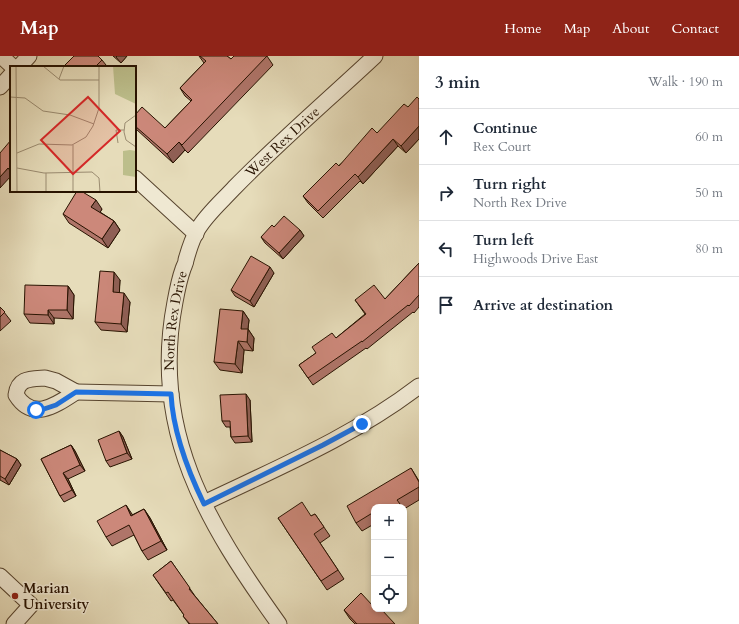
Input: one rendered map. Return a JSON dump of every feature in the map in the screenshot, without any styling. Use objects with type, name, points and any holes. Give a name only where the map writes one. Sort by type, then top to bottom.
[{"type":"street","points":[[1,56],[12,66]]},
{"type":"street","points":[[20,66],[29,56]]},
{"type":"street","name":"West Rex Drive","points":[[196,234],[204,220],[255,166],[375,56]]},
{"type":"street","points":[[0,87],[10,76]]},
{"type":"street","points":[[136,179],[196,234]]},
{"type":"street","name":"North Rex Drive","points":[[196,234],[188,250],[181,274],[171,323],[168,373],[176,429],[194,483],[204,504],[243,572],[279,624]]},
{"type":"street","points":[[204,504],[362,424],[419,386]]},
{"type":"street","points":[[76,392],[171,394]]},
{"type":"street","points":[[0,576],[31,605],[14,624]]},
{"type":"building","points":[[74,56],[98,56],[102,60],[96,66],[64,66]]},
{"type":"building","points":[[200,56],[227,56],[231,59],[234,56],[267,56],[182,145],[179,142],[167,154],[136,127],[136,114],[142,107],[165,128],[192,100],[180,88],[206,61]]},
{"type":"building","points":[[417,97],[419,99],[419,126],[401,146],[393,139],[358,177],[355,174],[318,211],[303,196],[336,163],[339,166],[372,128],[377,133],[404,104],[408,107]]},
{"type":"building","points":[[10,141],[10,170],[8,168],[0,177],[0,153]]},
{"type":"building","points":[[76,192],[83,192],[96,200],[91,207],[114,221],[102,239],[63,214]]},
{"type":"building","points":[[284,216],[300,230],[279,253],[261,237],[272,225],[274,227]]},
{"type":"building","points":[[251,256],[270,267],[250,301],[231,290]]},
{"type":"building","points":[[419,263],[419,295],[409,306],[408,305],[362,342],[308,378],[299,365],[316,353],[312,347],[332,333],[336,338],[366,314],[355,300],[374,285],[385,299]]},
{"type":"building","points":[[100,271],[114,272],[113,292],[124,293],[121,324],[95,322]]},
{"type":"building","points":[[25,285],[68,286],[67,310],[48,310],[48,315],[24,314]]},
{"type":"building","points":[[0,307],[5,312],[0,317]]},
{"type":"building","points":[[220,309],[243,311],[241,329],[248,329],[247,342],[238,341],[235,364],[214,362]]},
{"type":"building","points":[[246,394],[248,436],[231,437],[230,421],[222,421],[220,395]]},
{"type":"building","points":[[119,431],[127,453],[106,461],[98,440]]},
{"type":"building","points":[[71,445],[80,465],[63,473],[72,490],[60,496],[41,459]]},
{"type":"building","points":[[0,450],[17,459],[5,479],[0,476]]},
{"type":"building","points":[[411,468],[419,482],[419,487],[397,500],[400,504],[371,504],[371,514],[356,523],[347,506]]},
{"type":"building","points":[[302,502],[311,516],[315,514],[324,527],[314,534],[338,570],[321,581],[278,518]]},
{"type":"building","points":[[126,505],[131,516],[144,509],[161,541],[142,551],[129,525],[106,537],[97,521]]},
{"type":"building","points":[[171,561],[190,588],[189,589],[218,624],[190,624],[183,616],[184,615],[168,592],[166,593],[153,575]]},
{"type":"building","points":[[361,593],[371,604],[371,612],[384,612],[395,624],[357,624],[344,610]]},
{"type":"place","name":"Marian University","points":[[15,596]]},
{"type":"route","points":[[36,410],[56,405],[76,392],[171,394],[176,429],[182,450],[194,483],[204,504],[362,424]]}]
